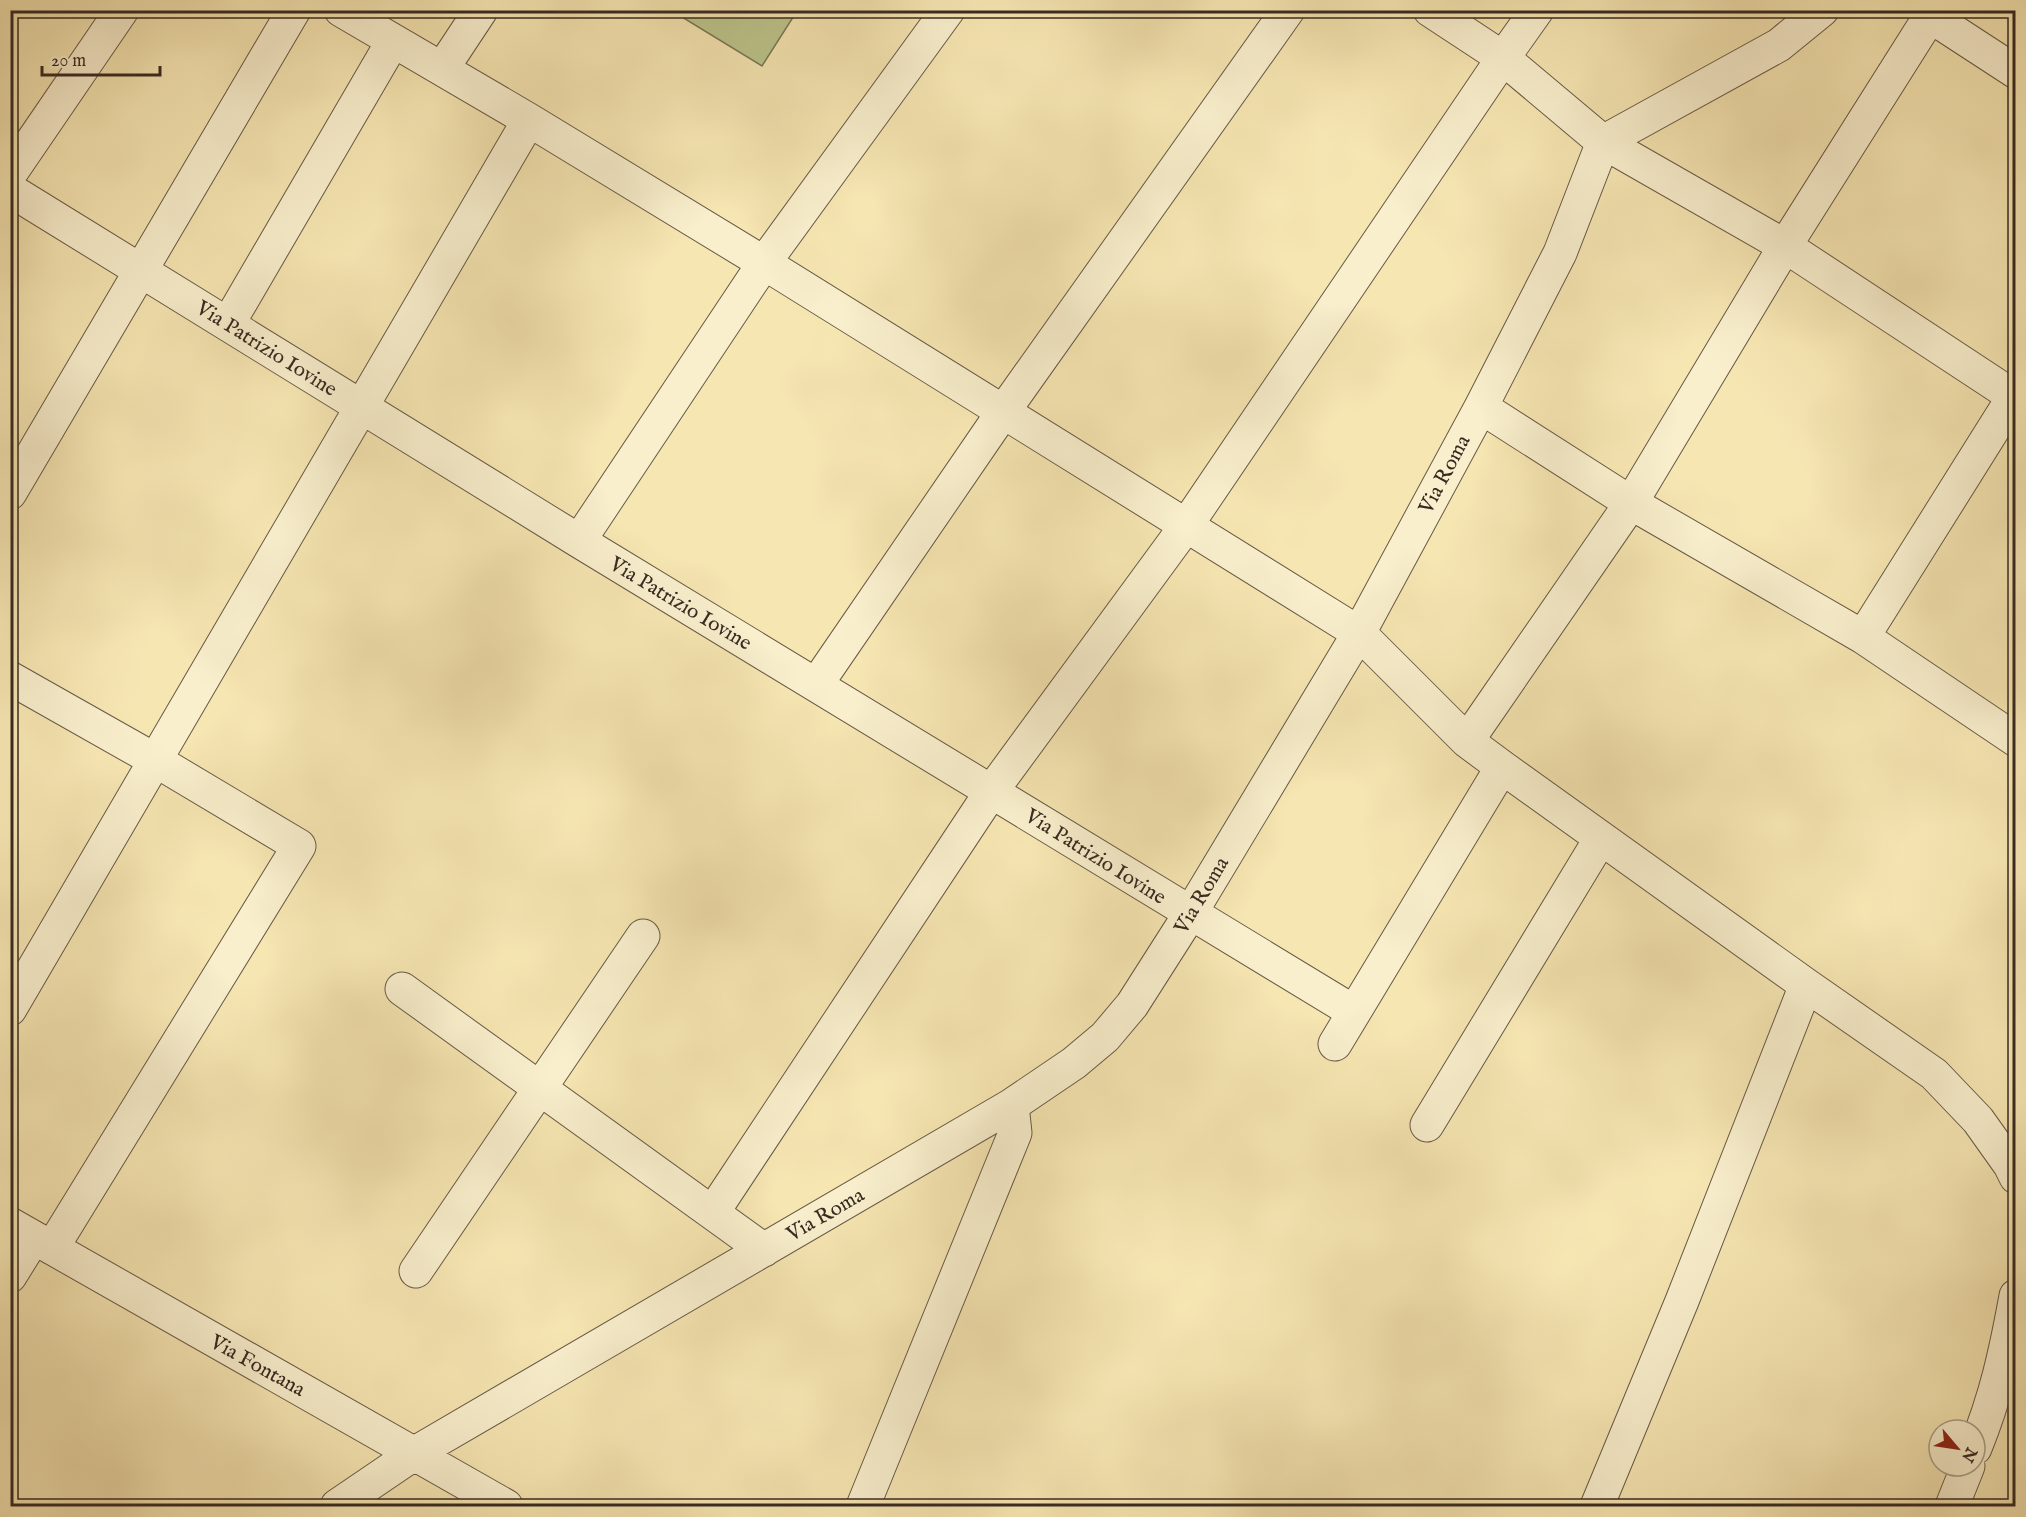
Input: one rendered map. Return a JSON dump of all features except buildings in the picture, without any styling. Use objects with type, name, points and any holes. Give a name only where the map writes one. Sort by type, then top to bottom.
[{"type":"street","points":[[10,174],[122,10]]},
{"type":"street","points":[[10,493],[294,10]]},
{"type":"street","points":[[341,10],[530,120],[764,263],[1359,633],[1467,741],[1502,768],[1934,1074],[1978,1120],[2016,1177]]},
{"type":"street","points":[[442,69],[481,10]]},
{"type":"street","points":[[579,541],[764,263],[948,10]]},
{"type":"street","points":[[816,685],[1003,412],[1288,10]]},
{"type":"street","points":[[1430,10],[1503,58],[1603,142],[1785,246],[2015,395],[1863,637]]},
{"type":"street","points":[[713,1212],[991,792],[1186,526],[1537,10]]},
{"type":"street","points":[[1603,142],[1779,45],[1822,10]]},
{"type":"street","points":[[1467,741],[1630,504],[1785,246],[1932,13],[2016,72]]},
{"type":"street","points":[[228,324],[393,41]]},
{"type":"street","points":[[10,1009],[530,120]]},
{"type":"street","name":"Via Roma","points":[[351,1502],[415,1454],[1012,1105],[1074,1062],[1105,1037],[1132,1005],[1190,914],[1359,633],[1560,253],[1603,142]]},
{"type":"street","name":"Via Patrizio Iovine","points":[[10,190],[579,541],[1354,1012]]},
{"type":"street","points":[[1480,407],[1630,504],[1863,637],[2016,740]]},
{"type":"street","points":[[10,678],[155,760],[299,846],[32,1237],[10,1275]]},
{"type":"street","points":[[1335,1044],[1502,768]]},
{"type":"street","points":[[1428,1125],[1601,838]]},
{"type":"street","points":[[416,1271],[643,936]]},
{"type":"street","points":[[1597,1506],[1682,1301],[1806,985]]},
{"type":"street","points":[[402,989],[764,1250]]},
{"type":"street","points":[[863,1506],[1015,1133],[1012,1105]]},
{"type":"street","name":"Via Fontana","points":[[32,1237],[506,1506]]},
{"type":"street","points":[[1987,1418],[2010,1362],[2016,1296]]},
{"type":"street","points":[[1952,1506],[1963,1478]]},
{"type":"green space","points":[[797,10],[762,66],[672,11]]}]
